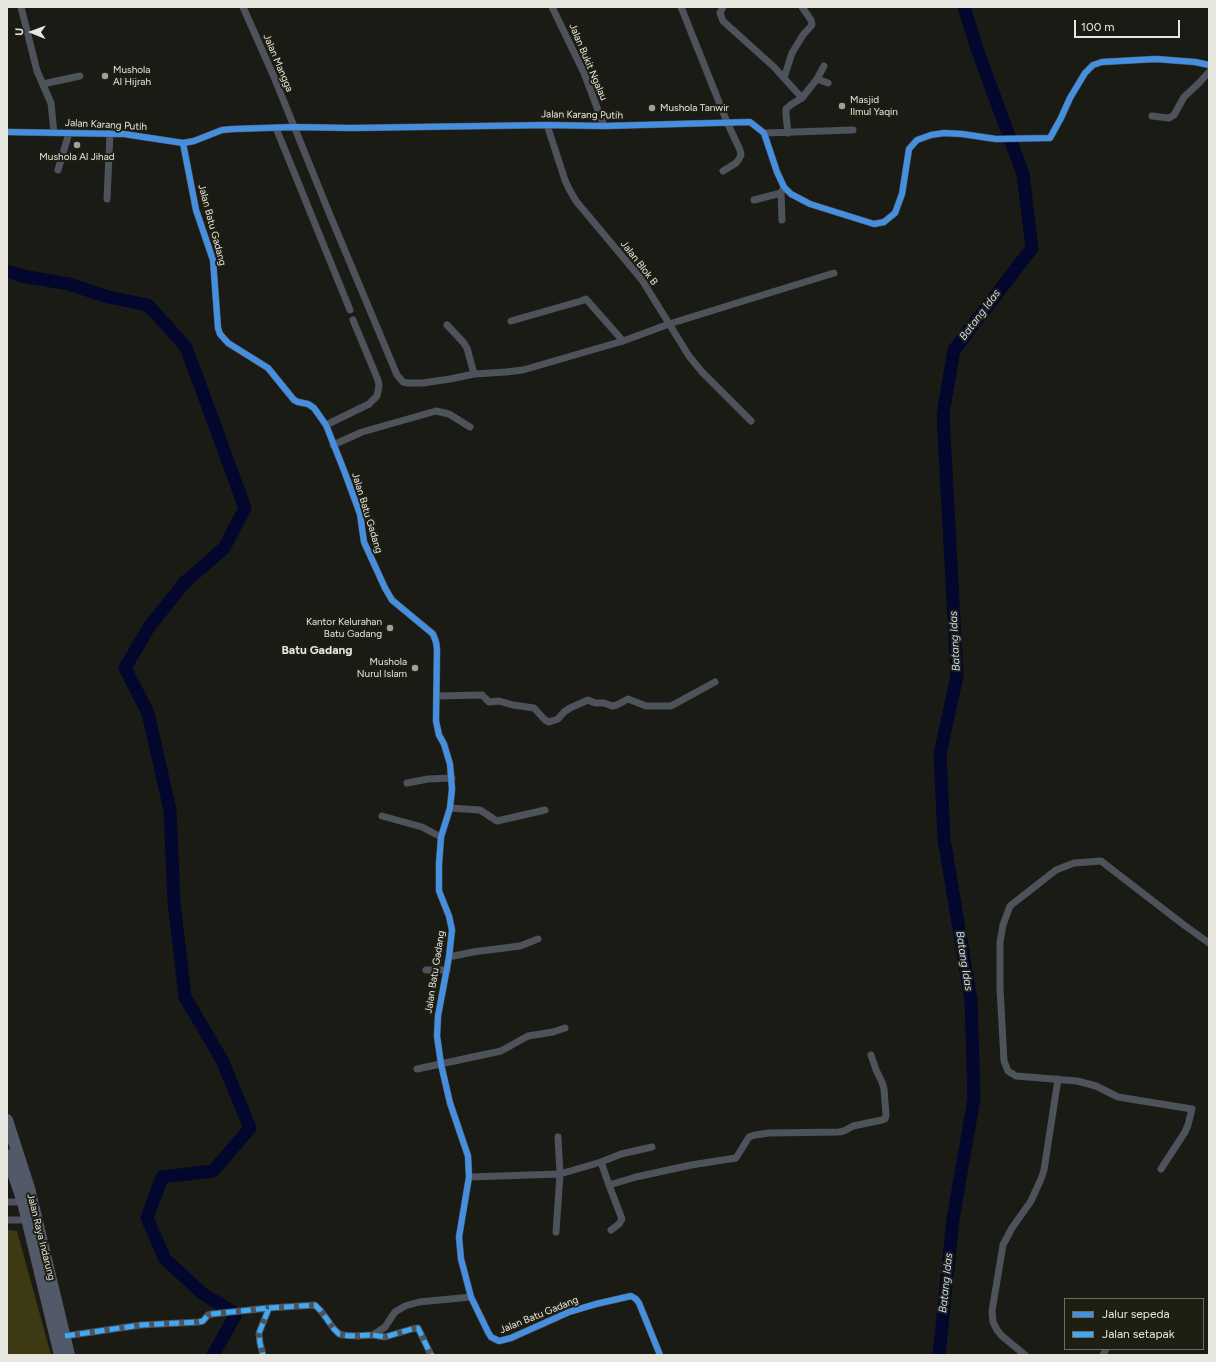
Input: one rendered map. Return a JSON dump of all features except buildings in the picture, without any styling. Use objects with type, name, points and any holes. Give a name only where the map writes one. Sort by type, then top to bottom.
[{"type":"highway","name":"Jalan Raya Indarung","points":[[7,1120],[32,1220],[69,1355]]},
{"type":"highway","name":"Jalan Raya Indarung","points":[[7,1155],[28,1204]]},
{"type":"highway","name":"Jalan Raya Indarung","points":[[32,1220],[60,1355]]},
{"type":"street","points":[[21,7],[37,71],[51,103],[54,133]]},
{"type":"street","name":"Jalan Mangga","points":[[244,7],[390,360],[400,379],[408,383],[423,383],[474,374]]},
{"type":"street","name":"Jalan Bukit Ngalau","points":[[552,7],[584,73],[604,126]]},
{"type":"street","points":[[681,7],[727,122],[740,150],[741,155],[736,163],[723,171]]},
{"type":"street","points":[[723,7],[720,13],[723,21],[784,78],[802,98]]},
{"type":"street","points":[[784,78],[792,53],[803,35],[812,25],[811,20],[802,7]]},
{"type":"street","points":[[754,200],[783,190],[810,204],[874,224],[884,222],[894,213],[902,194],[909,149],[917,140],[931,135],[944,133],[962,134],[996,140],[1050,138],[1070,98],[1085,73],[1093,65],[1102,62],[1156,59],[1195,62],[1209,65]]},
{"type":"street","points":[[788,133],[786,109],[802,98],[817,79],[824,66]]},
{"type":"street","points":[[1152,116],[1169,118],[1174,115],[1184,97],[1209,72]]},
{"type":"street","points":[[43,84],[80,76]]},
{"type":"street","points":[[817,79],[828,83]]},
{"type":"street","name":"Jalan Karang Putih","points":[[7,132],[110,133],[144,136],[183,143],[194,141],[222,130],[294,127],[351,128],[547,124],[604,126],[750,122],[764,133]]},
{"type":"street","name":"Jalan Blok B","points":[[547,124],[568,189],[642,280],[689,356],[702,372],[751,421]]},
{"type":"street","points":[[276,128],[350,310]]},
{"type":"street","points":[[782,220],[783,190],[764,133],[853,130]]},
{"type":"street","points":[[58,170],[69,133]]},
{"type":"street","points":[[107,199],[110,133]]},
{"type":"street","name":"Jalan Batu Gadang","points":[[183,143],[196,210],[212,260],[218,328],[220,334],[228,343],[268,368],[276,376],[291,397],[298,402],[312,406],[326,425],[357,504],[367,550],[385,588],[392,600],[429,630],[434,638],[437,649],[436,721],[447,753],[452,778],[452,798],[441,837],[438,881],[439,891],[451,921],[452,930],[447,970],[437,1026],[441,1064],[452,1109],[468,1152],[468,1177],[459,1237],[461,1259],[471,1297],[491,1337],[499,1341],[511,1338],[574,1310],[631,1296],[639,1302],[660,1355]]},
{"type":"street","points":[[447,325],[463,342],[469,355],[474,374],[523,370],[623,341],[669,324],[834,273]]},
{"type":"street","points":[[511,321],[586,299],[623,341]]},
{"type":"street","points":[[326,425],[369,404],[377,396],[378,380],[353,320]]},
{"type":"street","points":[[333,444],[362,432],[436,411],[449,414],[470,427]]},
{"type":"street","points":[[437,696],[482,695],[489,702],[499,701],[512,705],[534,708],[545,720],[549,722],[558,719],[570,708],[588,700],[595,703],[604,703],[612,706],[628,699],[646,706],[671,706],[715,682]]},
{"type":"street","points":[[407,783],[428,779],[452,778]]},
{"type":"street","points":[[450,808],[482,811],[497,821],[546,810]]},
{"type":"street","points":[[382,816],[422,827],[441,837]]},
{"type":"street","points":[[1162,1169],[1185,1132],[1192,1109],[1118,1097],[1096,1086],[1076,1081],[1016,1076],[1008,1071],[1004,1061],[1000,988],[1000,942],[1003,925],[1010,906],[1056,870],[1074,863],[1101,861],[1209,943]]},
{"type":"street","points":[[449,957],[473,952],[520,946],[538,939]]},
{"type":"street","points":[[426,970],[447,970]]},
{"type":"street","points":[[417,1069],[501,1051],[528,1036],[553,1032],[565,1028]]},
{"type":"street","points":[[609,1185],[636,1177],[691,1165],[736,1158],[750,1137],[755,1135],[769,1133],[839,1132],[853,1126],[885,1119],[884,1089],[871,1055]]},
{"type":"street","points":[[1025,1355],[997,1330],[993,1322],[992,1311],[1003,1245],[1012,1228],[1031,1201],[1043,1175],[1058,1079]]},
{"type":"street","points":[[556,1232],[560,1174],[558,1137]]},
{"type":"street","points":[[468,1177],[560,1174],[601,1162],[620,1154],[652,1147]]},
{"type":"street","points":[[601,1162],[622,1219],[619,1224],[611,1230]]},
{"type":"street","points":[[7,1202],[28,1204]]},
{"type":"street","points":[[7,1220],[32,1220]]},
{"type":"street","points":[[373,1335],[385,1327],[395,1312],[405,1306],[419,1302],[471,1297]]},
{"type":"street","points":[[65,1336],[141,1325],[199,1322],[203,1321],[208,1316],[219,1313],[315,1305],[334,1330],[339,1334],[349,1336],[373,1335],[385,1337],[418,1328],[431,1355]]},
{"type":"street","points":[[263,1355],[259,1333],[269,1308]]},
{"type":"shaded area","points":[[7,1230],[17,1231],[51,1355],[7,1355]]},
{"type":"waterway","name":"Batang Idas","points":[[939,1355],[953,1219],[974,1099],[971,1001],[944,839],[940,754],[957,676],[943,414],[954,350],[1032,248],[1023,174],[977,49],[964,7]]},
{"type":"waterway","points":[[7,271],[22,276],[69,284],[108,297],[148,305],[186,347],[245,508],[224,548],[184,583],[149,627],[125,668],[148,713],[170,810],[174,902],[185,997],[222,1060],[250,1128],[213,1171],[162,1177],[147,1218],[165,1259],[202,1293],[236,1314],[213,1355]]},
{"type":"marked path","points":[[269,1308],[315,1305],[339,1334],[349,1336],[371,1335]]},
{"type":"marked path","points":[[65,1336],[141,1325],[199,1322],[203,1321],[208,1315],[212,1314],[269,1308],[259,1333],[263,1355]]},
{"type":"marked path","points":[[373,1335],[385,1337],[418,1328],[431,1355]]},
{"type":"cycle path","points":[[7,132],[124,134],[183,143],[194,141],[222,130],[234,129],[294,127],[604,126],[750,122],[764,133],[777,172],[784,187],[791,194],[810,204],[874,224],[884,222],[895,213],[902,194],[909,149],[917,140],[931,135],[944,133],[996,139],[1050,138],[1070,98],[1085,73],[1093,65],[1102,62],[1156,59],[1195,62],[1209,65]]},
{"type":"cycle path","points":[[183,143],[196,210],[213,260],[218,328],[220,334],[228,343],[268,368],[294,400],[308,404],[314,408],[326,425],[360,514],[364,542],[385,588],[392,600],[433,634],[436,642],[436,721],[439,735],[444,744],[450,764],[452,789],[450,808],[441,837],[439,864],[439,891],[449,916],[452,930],[449,957],[438,1016],[437,1036],[441,1064],[450,1103],[468,1156],[469,1177],[459,1237],[461,1259],[471,1297],[491,1337],[499,1341],[511,1338],[569,1312],[631,1296],[639,1303],[660,1355]]},
{"type":"place","name":"Mushola Al Hijrah","points":[[105,76]]},
{"type":"place","name":"Masjid Ilmul Yaqin","points":[[842,106]]},
{"type":"place","name":"Mushola Tanwir","points":[[652,108]]},
{"type":"place","name":"Mushola Al Jihad","points":[[77,145]]},
{"type":"place","name":"Kantor Kelurahan Batu Gadang","points":[[390,628]]},
{"type":"place","name":"Mushola Nurul Islam","points":[[415,668]]},
{"type":"district","name":"Batu Gadang","points":[[317,650]]}]
